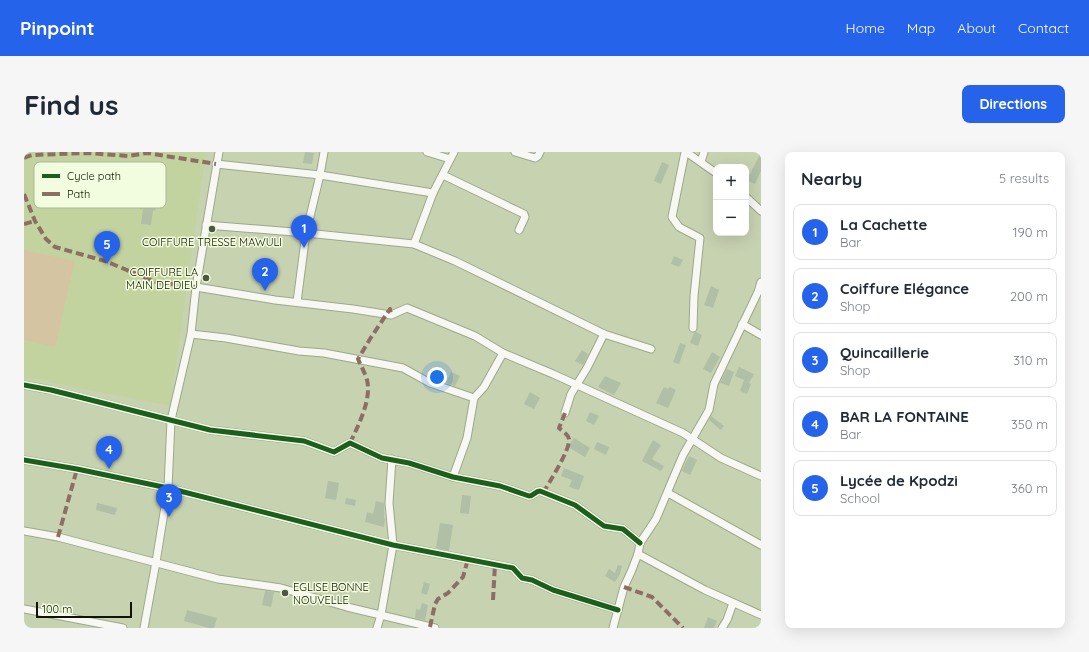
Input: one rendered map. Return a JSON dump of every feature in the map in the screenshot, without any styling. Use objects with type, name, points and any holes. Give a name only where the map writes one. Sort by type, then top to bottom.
[{"type":"street","points":[[144,628],[168,488],[171,420],[192,334],[196,287],[219,152]]},
{"type":"street","points":[[297,302],[306,233],[324,152]]},
{"type":"street","points":[[414,244],[433,193],[452,155],[427,152]]},
{"type":"street","points":[[515,152],[535,158],[540,152]]},
{"type":"street","points":[[692,328],[700,238],[679,227],[672,217],[685,152],[713,171]]},
{"type":"street","points":[[701,162],[704,152]]},
{"type":"street","points":[[216,164],[320,175],[433,193]]},
{"type":"street","points":[[443,175],[524,214],[525,217],[519,230]]},
{"type":"street","points":[[749,200],[761,211]]},
{"type":"street","points":[[206,225],[414,244],[455,261],[604,334],[651,349]]},
{"type":"street","points":[[613,628],[624,587],[638,554],[640,543],[656,519],[683,455],[709,410],[714,384],[758,292],[761,282]]},
{"type":"street","points":[[196,287],[275,300],[391,315],[407,308],[475,336],[503,353],[678,431],[733,464],[761,476]]},
{"type":"street","points":[[742,324],[761,335]]},
{"type":"street","points":[[192,334],[226,338],[300,351],[324,353],[390,365],[403,368],[430,383],[474,398]]},
{"type":"street","points":[[565,413],[571,394],[577,386],[604,334]]},
{"type":"street","points":[[453,477],[467,438],[474,398],[484,387],[503,353]]},
{"type":"street","points":[[24,385],[50,390],[210,430],[304,441],[334,452],[350,443],[382,458],[392,459],[453,477],[488,483],[529,496],[540,491],[575,505],[604,526],[623,529],[640,543]]},
{"type":"street","points":[[377,628],[381,615],[393,545],[389,503],[392,459]]},
{"type":"street","points":[[24,460],[77,469],[168,488],[393,545],[513,568],[522,578],[532,580],[553,590],[618,610]]},
{"type":"street","points":[[668,493],[761,545]]},
{"type":"street","points":[[24,531],[58,537],[218,579],[281,588],[435,628]]},
{"type":"street","points":[[638,554],[705,590],[761,615]]},
{"type":"street","points":[[722,628],[727,620],[733,603]]},
{"type":"street","points":[[24,609],[123,628]]},
{"type":"shaded area","points":[[24,152],[206,152],[170,406],[24,377]]},
{"type":"shaded area","points":[[24,250],[75,261],[55,347],[24,340]]},
{"type":"building","points":[[305,152],[314,153],[312,164],[303,163]]},
{"type":"building","points":[[761,152],[761,171],[755,184],[749,181],[749,176]]},
{"type":"building","points":[[662,162],[669,165],[661,184],[654,181]]},
{"type":"building","points":[[156,208],[155,211],[153,210],[151,225],[141,224],[143,209],[140,209]]},
{"type":"building","points":[[674,256],[683,260],[679,267],[671,264]]},
{"type":"building","points":[[711,286],[719,290],[713,308],[704,305]]},
{"type":"building","points":[[696,332],[702,335],[698,346],[690,343],[694,333]]},
{"type":"building","points":[[680,343],[686,345],[679,364],[673,362]]},
{"type":"building","points":[[582,350],[588,354],[583,365],[575,361]]},
{"type":"building","points":[[712,352],[720,357],[711,373],[703,369]]},
{"type":"building","points":[[739,367],[754,374],[749,383],[751,384],[747,394],[740,391],[744,380],[735,376]]},
{"type":"building","points":[[727,369],[734,372],[729,386],[720,383]]},
{"type":"building","points":[[451,372],[460,376],[455,386],[446,383]]},
{"type":"building","points":[[605,376],[621,383],[614,395],[598,387]]},
{"type":"building","points":[[664,387],[668,389],[670,387],[676,390],[668,408],[656,403]]},
{"type":"building","points":[[530,392],[540,398],[534,409],[524,404]]},
{"type":"building","points":[[590,412],[599,416],[594,425],[586,421]]},
{"type":"building","points":[[711,416],[724,426],[721,430],[709,420]]},
{"type":"building","points":[[574,438],[590,448],[585,457],[568,447]]},
{"type":"building","points":[[653,440],[661,445],[652,459],[664,466],[661,471],[642,461]]},
{"type":"building","points":[[597,442],[609,447],[606,455],[594,449]]},
{"type":"building","points":[[689,456],[697,460],[690,475],[682,471]]},
{"type":"building","points":[[564,468],[584,476],[579,490],[569,487],[572,480],[561,476]]},
{"type":"building","points":[[328,481],[339,483],[336,500],[325,498]]},
{"type":"building","points":[[462,495],[471,496],[469,514],[460,513]]},
{"type":"building","points":[[346,498],[356,500],[355,506],[345,504]]},
{"type":"building","points":[[376,501],[384,503],[384,527],[365,522],[367,512],[373,514]]},
{"type":"building","points":[[97,503],[117,508],[115,515],[96,510]]},
{"type":"building","points":[[440,523],[453,525],[449,551],[436,548]]},
{"type":"building","points":[[618,565],[622,566],[620,574],[615,582],[605,576],[609,569],[615,573]]},
{"type":"building","points":[[424,582],[430,584],[427,595],[421,593]]},
{"type":"building","points":[[265,591],[274,592],[271,607],[262,605]]},
{"type":"building","points":[[422,603],[428,605],[425,620],[415,618],[416,609],[420,610]]},
{"type":"building","points":[[187,610],[217,618],[214,628],[184,621]]},
{"type":"building","points":[[708,617],[717,621],[714,628],[704,628]]},
{"type":"marked path","points":[[24,158],[32,155],[88,153],[128,156],[147,153],[216,164]]},
{"type":"marked path","points":[[24,194],[35,221],[46,239],[55,247],[105,261],[156,282],[196,287]]},
{"type":"marked path","points":[[24,224],[35,221]]},
{"type":"marked path","points":[[350,443],[357,429],[368,395],[367,380],[358,359],[390,309],[391,315]]},
{"type":"marked path","points":[[543,493],[559,466],[569,443],[569,439],[559,428],[565,413]]},
{"type":"marked path","points":[[58,537],[77,469]]},
{"type":"marked path","points":[[430,627],[435,604],[438,599],[448,593],[463,577],[468,559]]},
{"type":"marked path","points":[[493,600],[495,564]]},
{"type":"marked path","points":[[624,587],[652,597],[683,628]]},
{"type":"cycle path","points":[[24,385],[51,390],[210,430],[304,441],[334,452],[350,443],[382,458],[409,463],[453,477],[500,486],[529,496],[540,491],[575,505],[604,526],[623,529],[640,543]]},
{"type":"cycle path","points":[[24,460],[77,469],[168,488],[393,545],[513,568],[522,578],[532,580],[553,590],[618,610]]},
{"type":"place","name":"COIFFURE TRESSE MAWULI","points":[[212,229]]},
{"type":"place","name":"La Cachette","points":[[304,248]]},
{"type":"place","name":"Lycée de Kpodzi","points":[[107,264]]},
{"type":"place","name":"COIFFURE LA MAIN DE DIEU","points":[[206,278]]},
{"type":"place","name":"Coiffure Elégance","points":[[265,291]]},
{"type":"place","name":"BAR LA FONTAINE","points":[[109,469]]},
{"type":"place","name":"Quincaillerie","points":[[169,517]]},
{"type":"place","name":"EGLISE BONNE NOUVELLE","points":[[285,593]]}]
